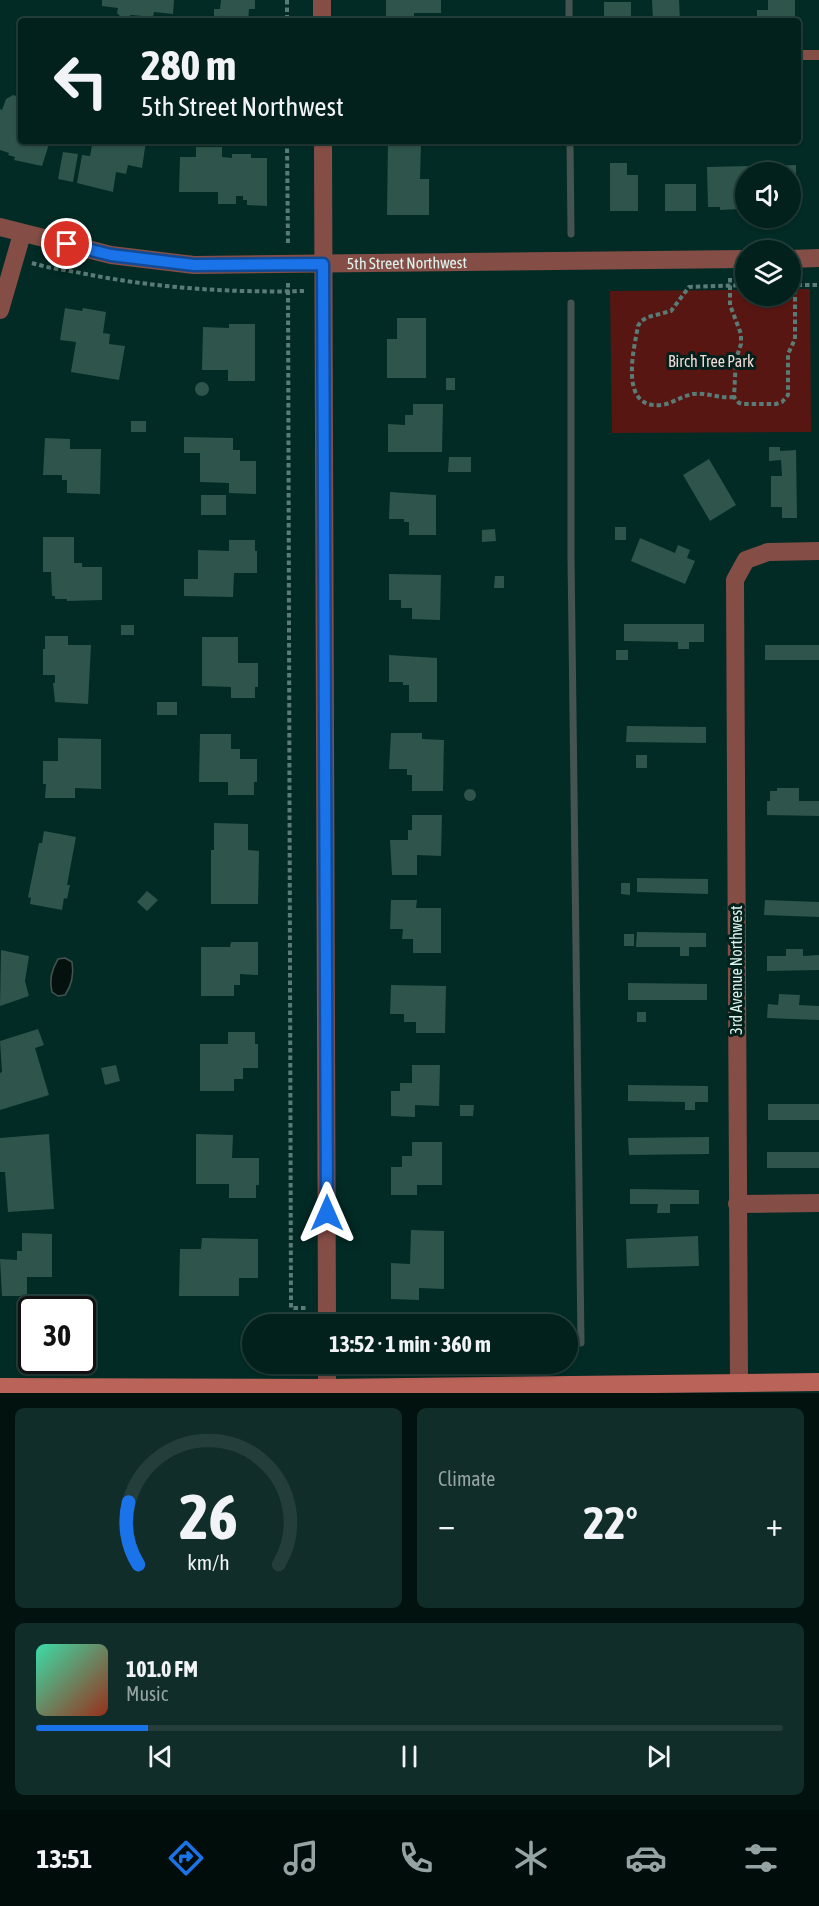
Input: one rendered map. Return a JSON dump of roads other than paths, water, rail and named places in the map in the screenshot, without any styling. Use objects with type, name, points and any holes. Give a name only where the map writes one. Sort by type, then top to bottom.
[{"type":"street","points":[[322,0],[322,18]]},
{"type":"street","points":[[323,144],[327,1314]]},
{"type":"street","name":"5th Street Northwest","points":[[0,227],[111,255],[194,265],[735,259]]},
{"type":"street","points":[[0,310],[22,234]]},
{"type":"street","points":[[801,259],[819,258]]},
{"type":"street","name":"3rd Avenue Northwest","points":[[739,1383],[735,580],[746,560],[768,552],[819,551]]},
{"type":"street","points":[[737,1204],[819,1203]]},
{"type":"street","points":[[327,1374],[327,1391]]},
{"type":"street","points":[[0,1387],[327,1391],[819,1382]]},
{"type":"lane","points":[[801,55],[819,55]]},
{"type":"waterway","points":[[569,0],[569,18]]},
{"type":"waterway","points":[[570,144],[571,234]]},
{"type":"waterway","points":[[571,303],[571,556],[581,1343]]},
{"type":"park label","name":"Birch Tree Park","points":[[711,361]]}]
